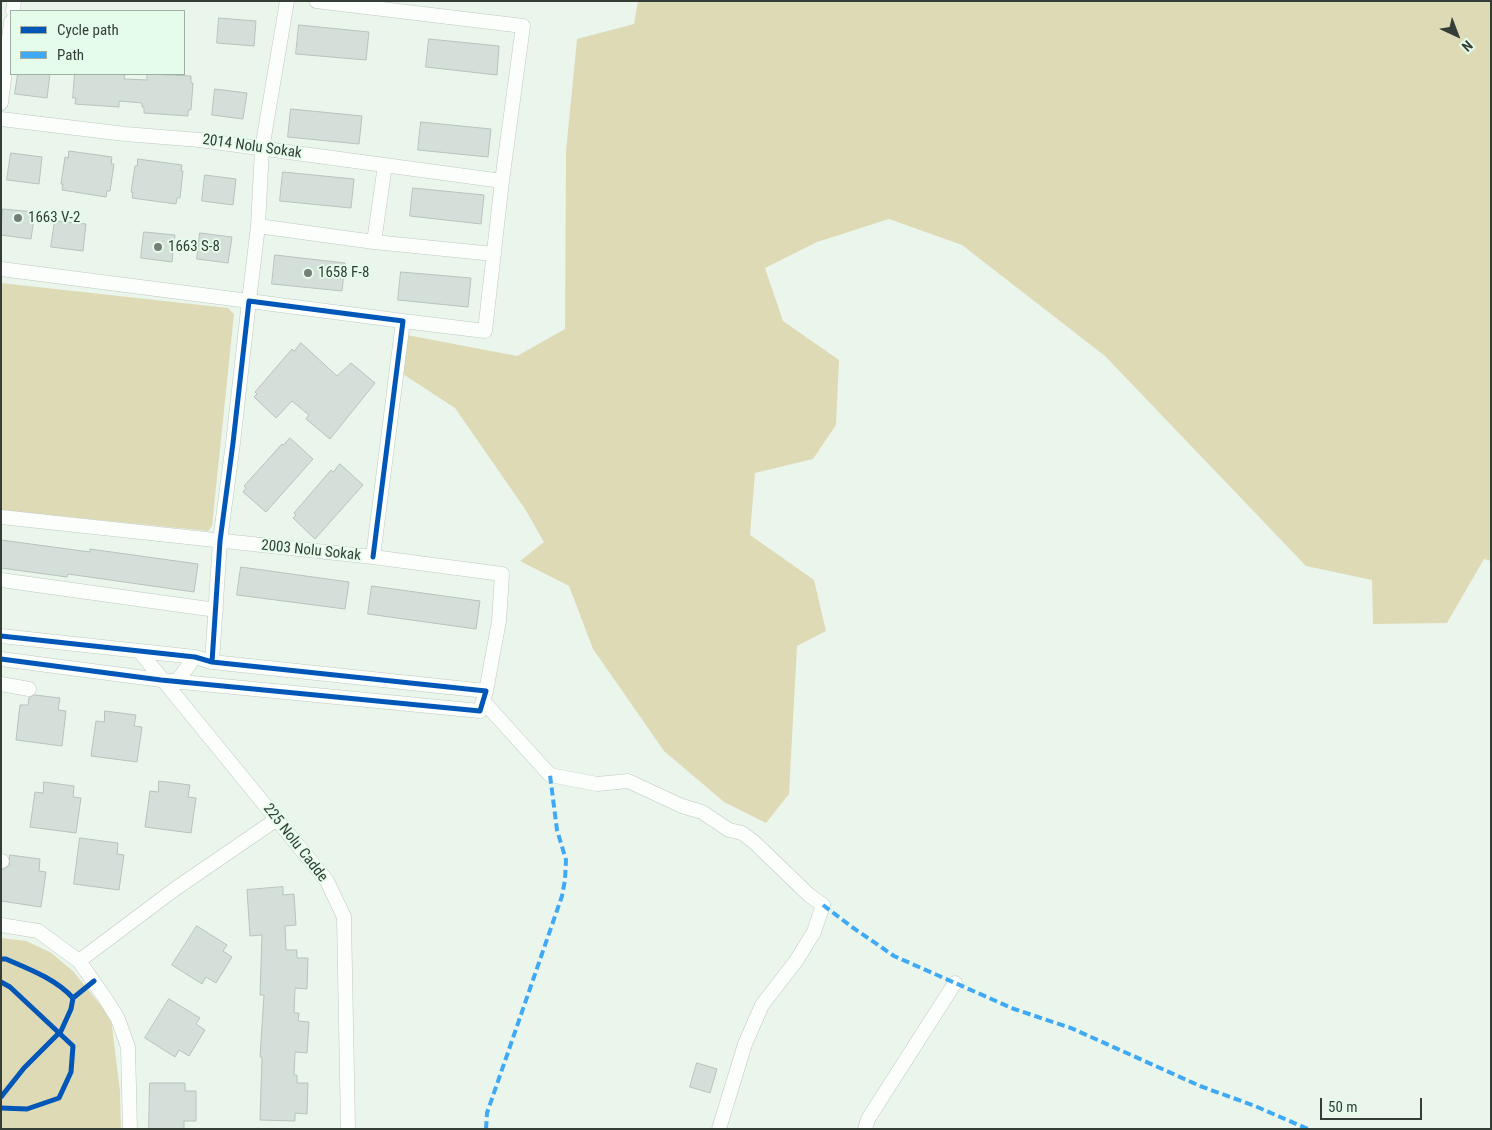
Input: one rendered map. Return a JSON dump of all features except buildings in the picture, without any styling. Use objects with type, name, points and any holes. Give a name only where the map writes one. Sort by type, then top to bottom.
[{"type":"street","points":[[212,662],[220,542],[258,226],[262,149],[287,1]]},
{"type":"street","points":[[1,269],[484,331],[523,26],[316,1]]},
{"type":"street","points":[[1,104],[10,30]]},
{"type":"street","name":"2014 Nolu Sokak","points":[[1,119],[125,134],[200,140],[502,181]]},
{"type":"street","points":[[374,242],[385,165]]},
{"type":"street","points":[[258,226],[374,242],[494,254]]},
{"type":"street","points":[[373,557],[403,321]]},
{"type":"street","name":"2003 Nolu Sokak","points":[[1,517],[373,557],[502,574],[499,621],[485,696]]},
{"type":"street","points":[[1,580],[216,610]]},
{"type":"street","points":[[1,636],[194,657],[212,662],[485,696],[550,775],[597,784],[628,781],[682,806],[702,812],[729,830],[742,833],[754,842],[809,895],[823,905],[814,932],[796,961],[762,1005],[745,1044],[719,1129]]},
{"type":"street","name":"225 Nolu Cadde","points":[[140,652],[327,881],[344,917],[348,1129]]},
{"type":"street","points":[[177,681],[194,657]]},
{"type":"street","points":[[1,659],[161,680],[480,711],[485,696]]},
{"type":"street","points":[[1,684],[29,689]]},
{"type":"street","points":[[79,960],[176,889],[277,819]]},
{"type":"street","points":[[1,925],[38,931],[79,960],[118,1019],[128,1047],[130,1129]]},
{"type":"street","points":[[865,1129],[868,1119],[955,983]]},
{"type":"shaded area","points":[[638,1],[1491,1],[1491,561],[1484,559],[1447,623],[1373,624],[1372,580],[1306,566],[1105,356],[962,245],[889,219],[817,242],[765,268],[783,321],[839,360],[836,425],[813,459],[755,473],[750,535],[814,580],[826,631],[797,646],[789,794],[766,823],[724,802],[664,751],[593,649],[569,586],[520,561],[544,542],[525,509],[455,408],[403,374],[407,335],[517,356],[565,329],[566,151],[577,39],[634,24]]},
{"type":"shaded area","points":[[1,283],[228,308],[234,314],[212,526],[208,531],[1,510]]},
{"type":"shaded area","points":[[1,938],[26,941],[50,952],[73,971],[111,1018],[120,1091],[121,1129],[1,1129]]},
{"type":"marked path","points":[[486,1129],[487,1113],[562,896],[565,880],[566,860],[557,830],[550,775]]},
{"type":"marked path","points":[[823,905],[894,956],[1014,1009],[1071,1028],[1200,1086],[1255,1106],[1308,1129]]},
{"type":"cycle path","points":[[212,662],[220,541],[249,301],[403,321],[373,557]]},
{"type":"cycle path","points":[[1,636],[195,657],[212,662],[486,691],[480,711],[161,680],[1,659]]},
{"type":"cycle path","points":[[1,959],[6,959],[42,975],[59,985],[73,998]]},
{"type":"cycle path","points":[[1,1097],[24,1068],[61,1031],[71,1009],[73,998],[94,981]]},
{"type":"cycle path","points":[[1,982],[10,987],[73,1046],[71,1072],[59,1098],[27,1109],[1,1108]]},
{"type":"place","name":"1663 V-2","points":[[18,218]]},
{"type":"place","name":"1663 S-8","points":[[158,247]]},
{"type":"place","name":"1658 F-8","points":[[308,273]]}]
